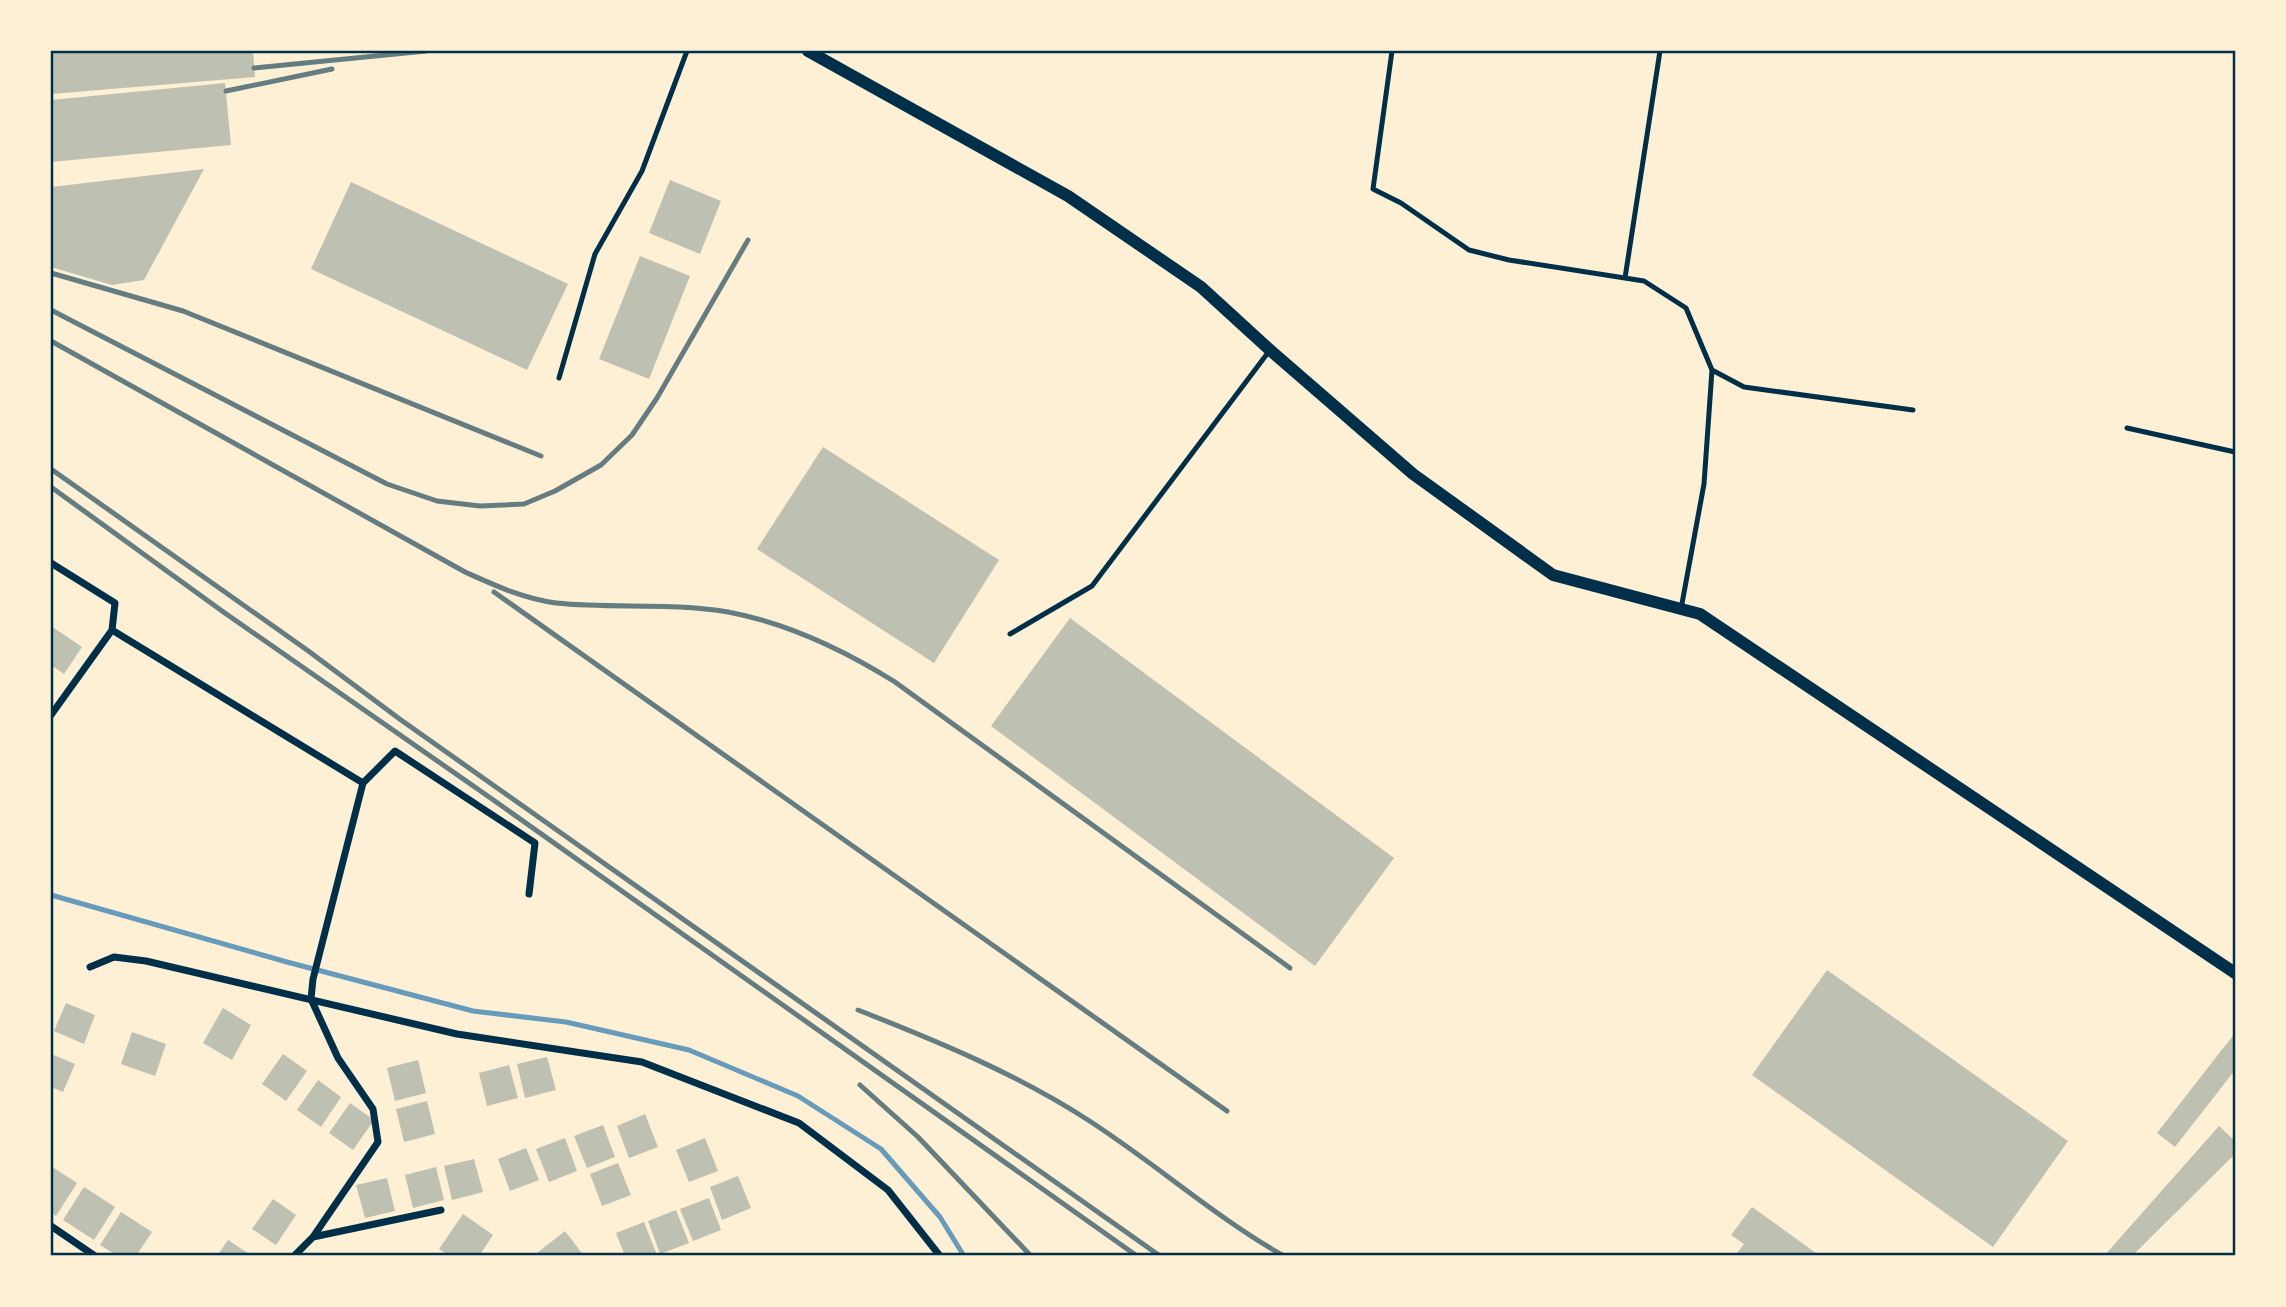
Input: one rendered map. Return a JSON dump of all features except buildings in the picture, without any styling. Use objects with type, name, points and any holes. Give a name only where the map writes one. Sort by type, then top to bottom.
[{"type":"street","points":[[808,51],[1068,197],[1201,287],[1413,474],[1553,575],[1700,614],[2235,973]]},
{"type":"street","points":[[51,563],[115,603],[112,630],[51,715]]},
{"type":"street","points":[[112,630],[363,783]]},
{"type":"street","points":[[294,1256],[313,1237],[378,1142],[373,1109],[338,1058],[311,999],[313,979],[363,783],[395,751],[535,843],[529,894]]},
{"type":"street","points":[[90,967],[114,957],[146,961],[457,1034],[642,1062],[799,1123],[888,1190],[940,1256]]},
{"type":"street","points":[[313,1237],[441,1210]]},
{"type":"street","points":[[51,1226],[95,1256]]},
{"type":"lane","points":[[559,378],[595,254],[642,172],[687,51]]},
{"type":"lane","points":[[1392,51],[1373,189],[1401,203],[1469,250],[1509,260],[1644,281],[1686,308],[1712,370],[1704,484],[1681,608]]},
{"type":"lane","points":[[1625,278],[1660,51]]},
{"type":"lane","points":[[1010,634],[1092,586],[1270,350]]},
{"type":"lane","points":[[1712,370],[1744,387],[1913,410]]},
{"type":"lane","points":[[2127,428],[2235,452]]},
{"type":"waterway","points":[[51,895],[473,1011],[566,1022],[689,1050],[798,1096],[881,1149],[940,1217],[964,1256]]},
{"type":"railway","points":[[254,68],[426,51]]},
{"type":"railway","points":[[226,91],[332,69]]},
{"type":"railway","points":[[51,310],[387,484],[437,501],[480,506],[524,504],[555,491],[601,465],[632,435],[657,398],[748,240]]},
{"type":"railway","points":[[51,273],[183,311],[541,456]]},
{"type":"railway","points":[[51,341],[465,572],[498,586],[521,595],[556,603],[685,607],[728,612],[772,623],[856,659],[895,682],[1290,968]]},
{"type":"railway","points":[[51,469],[307,650],[401,720],[1160,1256]]},
{"type":"railway","points":[[51,487],[222,611],[1137,1256]]},
{"type":"railway","points":[[494,592],[1227,1111]]},
{"type":"railway","points":[[858,1010],[976,1059],[1061,1103],[1284,1256]]},
{"type":"railway","points":[[860,1085],[918,1137],[1031,1256]]}]
